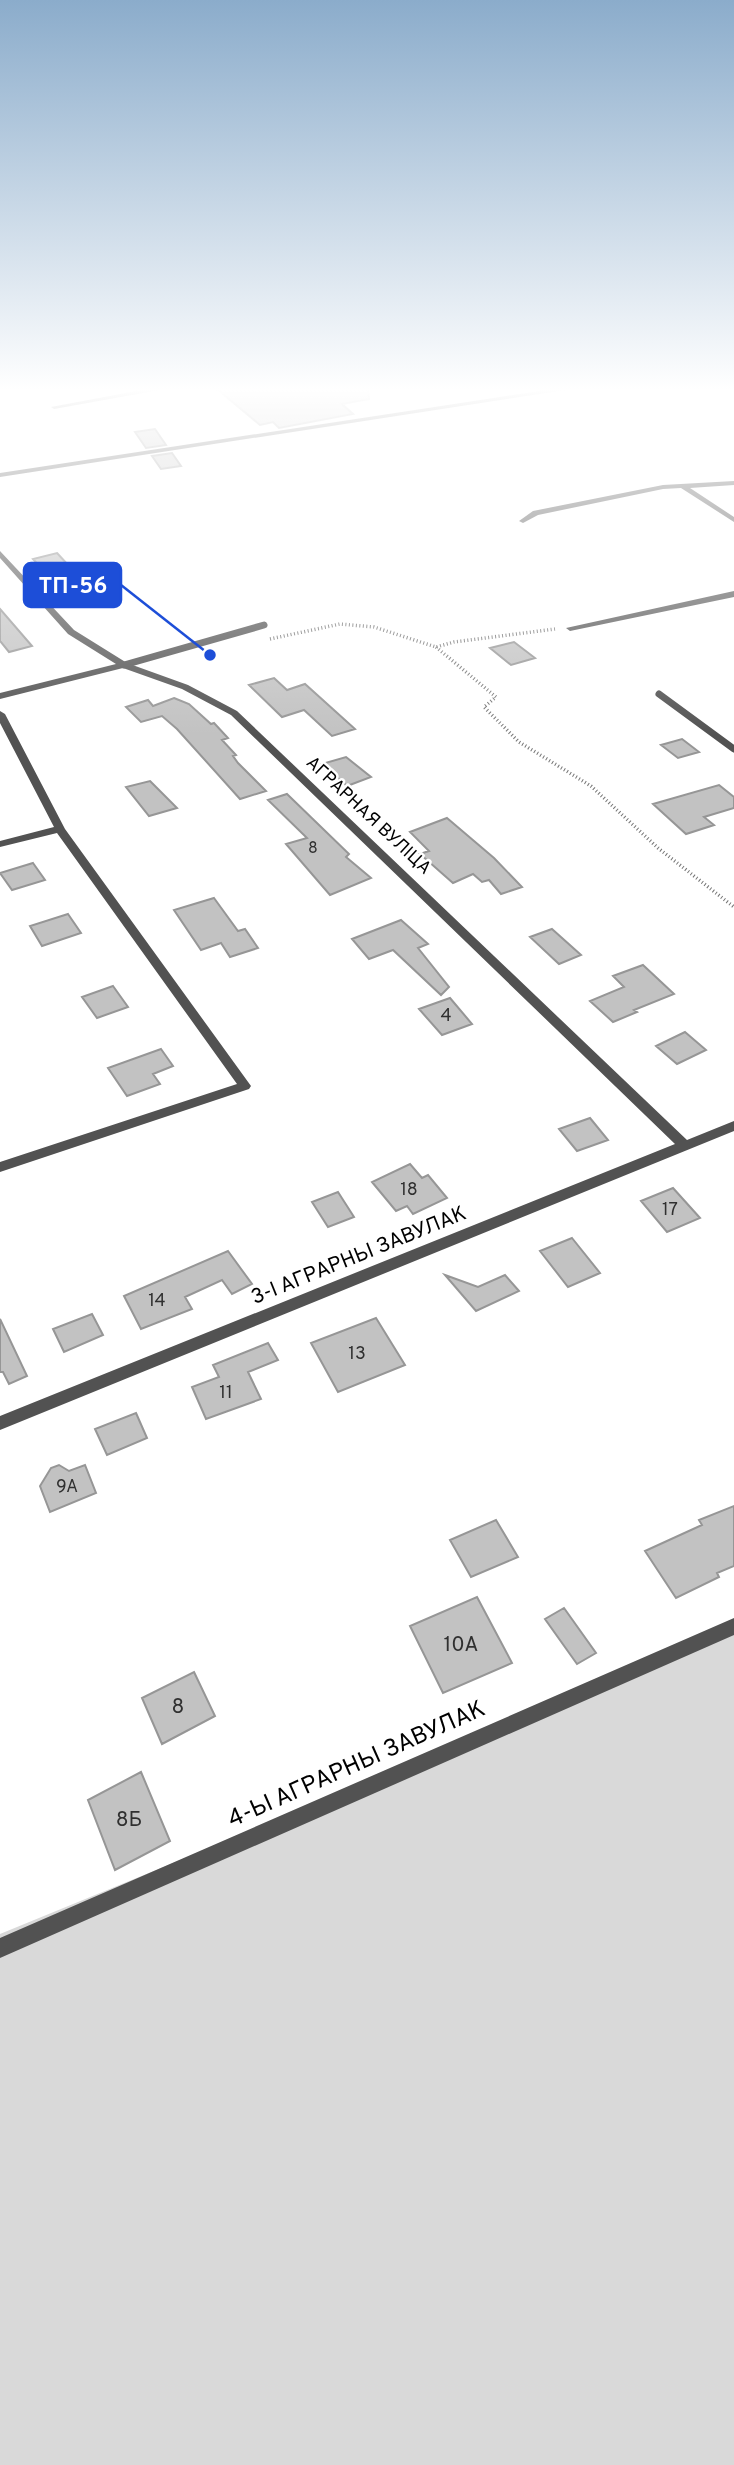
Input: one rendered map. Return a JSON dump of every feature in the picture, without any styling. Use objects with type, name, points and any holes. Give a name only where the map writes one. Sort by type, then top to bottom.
[{"type":"street","points":[[523,521],[536,513],[578,504]]},
{"type":"street","points":[[710,504],[734,520]]},
{"type":"street","name":"АГРАРНАЯ ВУЛІЦА","points":[[0,553],[71,632],[124,665],[185,687],[234,713],[405,874],[685,1146]]},
{"type":"street","points":[[570,628],[734,594]]},
{"type":"street","points":[[0,696],[124,665]]},
{"type":"street","points":[[0,714],[60,829],[245,1086],[0,1167]]},
{"type":"street","points":[[0,844],[60,829]]},
{"type":"street","name":"3-І АГРАРНЫ ЗАВУЛАК","points":[[0,1423],[734,1126]]},
{"type":"street","name":"4-Ы АГРАРНЫ ЗАВУЛАК","points":[[0,1948],[734,1626]]},
{"type":"lane","points":[[124,665],[264,625]]},
{"type":"lane","points":[[659,694],[734,749]]},
{"type":"path","points":[[264,640],[340,624],[374,627],[436,647],[496,697],[484,707],[519,742],[591,786],[658,848],[734,908]]},
{"type":"path","points":[[436,647],[454,642],[570,628]]},
{"type":"shaded area","points":[[734,1633],[734,2465],[0,2465],[0,1934]]},
{"type":"building","points":[[57,553],[94,593],[69,599],[33,559]]},
{"type":"building","points":[[0,609],[32,646],[9,652],[0,641]]},
{"type":"building","points":[[514,642],[535,658],[511,665],[490,648]]},
{"type":"building","points":[[274,678],[287,690],[305,684],[355,729],[332,736],[304,710],[282,717],[249,685]]},
{"type":"building","points":[[174,698],[189,704],[211,724],[214,723],[228,738],[222,740],[236,755],[233,756],[238,763],[266,791],[240,799],[162,716],[141,722],[126,707],[148,700],[153,706]]},
{"type":"building","points":[[682,739],[699,752],[678,758],[661,745]]},
{"type":"building","points":[[346,757],[371,777],[347,786],[322,764]]},
{"type":"building","points":[[150,781],[177,808],[149,816],[126,787]]},
{"type":"building","points":[[719,785],[734,797],[734,808],[704,817],[714,825],[686,834],[653,804]]},
{"type":"building","points":[[287,794],[349,854],[346,857],[371,878],[330,895],[286,844],[307,838],[268,800]]},
{"type":"building","points":[[447,818],[494,858],[522,887],[501,894],[489,880],[482,882],[473,874],[453,883],[420,854],[429,851],[410,832]]},
{"type":"building","points":[[33,863],[45,880],[12,890],[0,873]]},
{"type":"building","points":[[214,898],[238,931],[245,929],[258,948],[230,957],[221,943],[201,950],[174,910]]},
{"type":"building","points":[[68,914],[81,933],[42,946],[30,926]]},
{"type":"building","points":[[401,920],[428,944],[418,948],[449,987],[441,995],[393,950],[369,959],[352,939]]},
{"type":"building","points":[[552,929],[581,955],[559,964],[530,937]]},
{"type":"building","points":[[643,965],[674,994],[634,1010],[637,1012],[613,1022],[590,1001],[624,987],[613,976]]},
{"type":"building","points":[[113,986],[128,1007],[97,1018],[82,997]]},
{"type":"building","points":[[450,998],[472,1024],[442,1035],[419,1009]]},
{"type":"building","points":[[685,1032],[706,1050],[677,1064],[656,1046]]},
{"type":"building","points":[[161,1049],[173,1066],[153,1074],[160,1084],[127,1096],[108,1068]]},
{"type":"building","points":[[590,1118],[608,1140],[577,1151],[559,1129]]},
{"type":"building","points":[[410,1164],[422,1178],[428,1175],[447,1198],[413,1214],[407,1206],[396,1211],[372,1182]]},
{"type":"building","points":[[673,1188],[700,1218],[667,1232],[641,1201]]},
{"type":"building","points":[[338,1192],[354,1217],[328,1227],[312,1202]]},
{"type":"building","points":[[572,1238],[600,1273],[568,1287],[540,1251]]},
{"type":"building","points":[[228,1251],[252,1284],[232,1294],[222,1280],[185,1297],[192,1309],[141,1329],[124,1296]]},
{"type":"building","points":[[445,1275],[478,1287],[505,1275],[519,1291],[476,1311]]},
{"type":"building","points":[[92,1314],[103,1335],[64,1352],[53,1329]]},
{"type":"building","points":[[376,1318],[405,1365],[338,1392],[311,1343]]},
{"type":"building","points":[[0,1319],[27,1376],[9,1384],[3,1372],[0,1372]]},
{"type":"building","points":[[268,1343],[278,1360],[248,1372],[261,1399],[206,1419],[192,1387],[219,1377],[213,1365]]},
{"type":"building","points":[[136,1413],[147,1438],[107,1455],[95,1429]]},
{"type":"building","points":[[59,1465],[69,1471],[85,1465],[96,1493],[50,1512],[40,1486],[51,1468]]},
{"type":"building","points":[[734,1506],[734,1566],[717,1573],[719,1577],[676,1598],[645,1551],[702,1525],[699,1520]]},
{"type":"building","points":[[496,1520],[518,1557],[471,1577],[450,1540]]},
{"type":"building","points":[[477,1597],[512,1663],[443,1693],[410,1626]]},
{"type":"building","points":[[564,1608],[596,1653],[577,1664],[545,1619]]},
{"type":"building","points":[[194,1672],[215,1716],[162,1744],[142,1698]]},
{"type":"building","points":[[141,1772],[170,1841],[115,1870],[88,1800]]},
{"type":"place","name":"ТП-56","points":[[210,655]]}]
